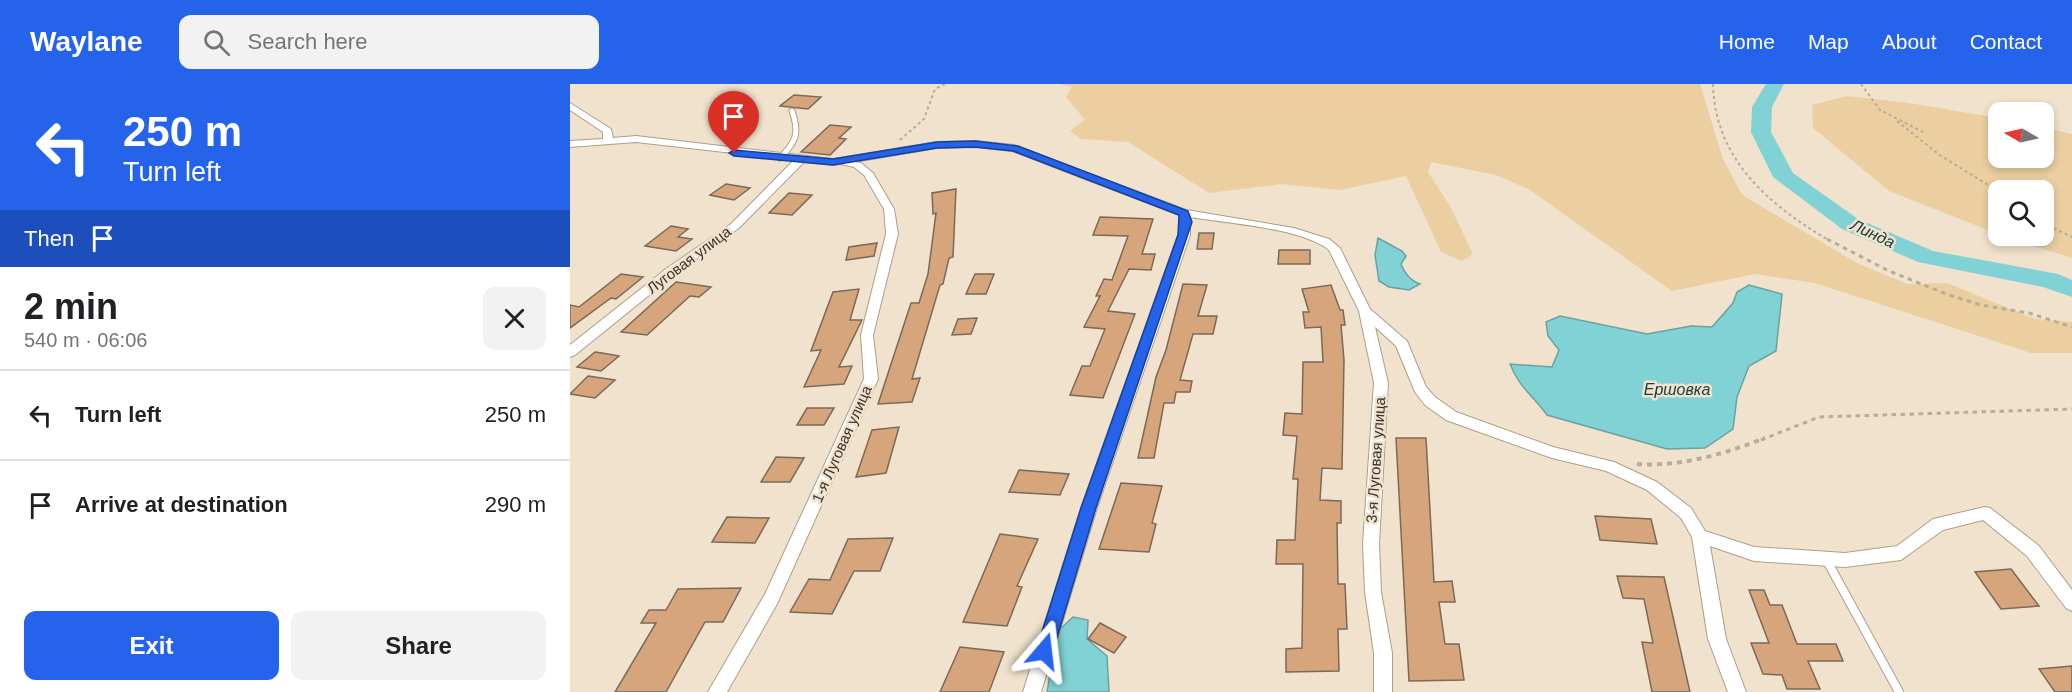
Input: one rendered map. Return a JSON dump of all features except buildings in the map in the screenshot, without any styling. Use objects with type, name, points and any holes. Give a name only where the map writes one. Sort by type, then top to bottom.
[{"type":"street","points":[[570,106],[608,131],[608,140]]},
{"type":"street","points":[[570,144],[636,140],[780,158],[843,162],[958,144],[1014,148],[1184,213],[1186,222],[1184,235],[1089,508],[1032,692]]},
{"type":"street","name":"Луговая улица","points":[[570,352],[670,272],[735,226],[800,160]]},
{"type":"street","name":"1-я Луговая улица","points":[[717,692],[771,599],[871,379],[867,335],[892,234],[890,209],[868,173],[857,165],[843,162]]},
{"type":"street","name":"3-я Луговая улица","points":[[1184,213],[1294,231],[1325,241],[1334,248],[1365,311],[1381,383],[1371,544],[1373,592],[1383,653],[1383,692]]},
{"type":"street","points":[[1365,311],[1402,344],[1420,389],[1430,401],[1451,416],[1552,452],[1609,466],[1652,486],[1686,513],[1700,536],[1717,639],[1737,692]]},
{"type":"street","points":[[1700,536],[1754,554],[1845,560],[1901,553],[1939,524],[1985,513],[2033,551],[2072,603]]},
{"type":"lane","points":[[780,158],[798,136],[799,130],[792,111]]},
{"type":"lane","points":[[1826,558],[1899,692]]},
{"type":"path","points":[[878,156],[921,126],[930,113],[935,89],[945,84]]},
{"type":"path","points":[[1713,84],[1713,106],[1723,139],[1754,186],[1791,217],[1880,268],[1975,303],[2028,313],[2072,327]]},
{"type":"path","points":[[1861,84],[1880,110],[1941,156],[1988,185]]},
{"type":"path","points":[[1897,122],[1923,132]]},
{"type":"path","points":[[2054,228],[2072,237]]},
{"type":"path","points":[[1632,464],[1668,466],[1740,448],[1819,417],[2072,409]]},
{"type":"shaded area","points":[[1060,84],[1700,84],[1723,159],[1742,195],[1857,263],[1907,284],[1947,283],[2035,319],[2072,322],[2072,353],[2031,353],[1815,283],[1755,274],[1672,291],[1530,190],[1496,175],[1431,162],[1428,172],[1450,206],[1473,254],[1462,261],[1441,252],[1406,176],[1340,190],[1281,184],[1209,193],[1128,142],[1081,139],[1070,131],[1085,120],[1066,97],[1072,87]]},
{"type":"shaded area","points":[[1847,96],[1909,103],[1988,116],[1988,168],[2054,168],[2054,130],[2072,134],[2072,258],[2034,246],[2054,246],[2054,180],[1988,180],[1988,230],[1889,191],[1813,128],[1812,105]]},
{"type":"water","points":[[1378,238],[1402,251],[1406,256],[1401,264],[1404,270],[1411,279],[1420,284],[1409,290],[1389,287],[1379,281],[1375,255]]},
{"type":"water","name":"Ершовка","points":[[1749,285],[1782,294],[1776,351],[1749,366],[1737,397],[1733,429],[1705,448],[1667,449],[1547,415],[1522,386],[1510,364],[1552,367],[1559,350],[1548,336],[1546,322],[1560,316],[1647,334],[1691,326],[1712,327],[1733,303],[1737,292]]},
{"type":"water","points":[[1073,617],[1088,620],[1087,639],[1107,656],[1109,692],[1047,692],[1057,632]]},
{"type":"waterway","name":"Линда","points":[[1775,84],[1762,107],[1761,132],[1784,177],[1850,224],[1927,257],[2049,280],[2072,289]]},
{"type":"route","points":[[734,153],[843,162],[937,145],[975,144],[1014,148],[1030,152],[1184,213],[1186,222],[1184,235],[1089,508],[1044,651]]}]
